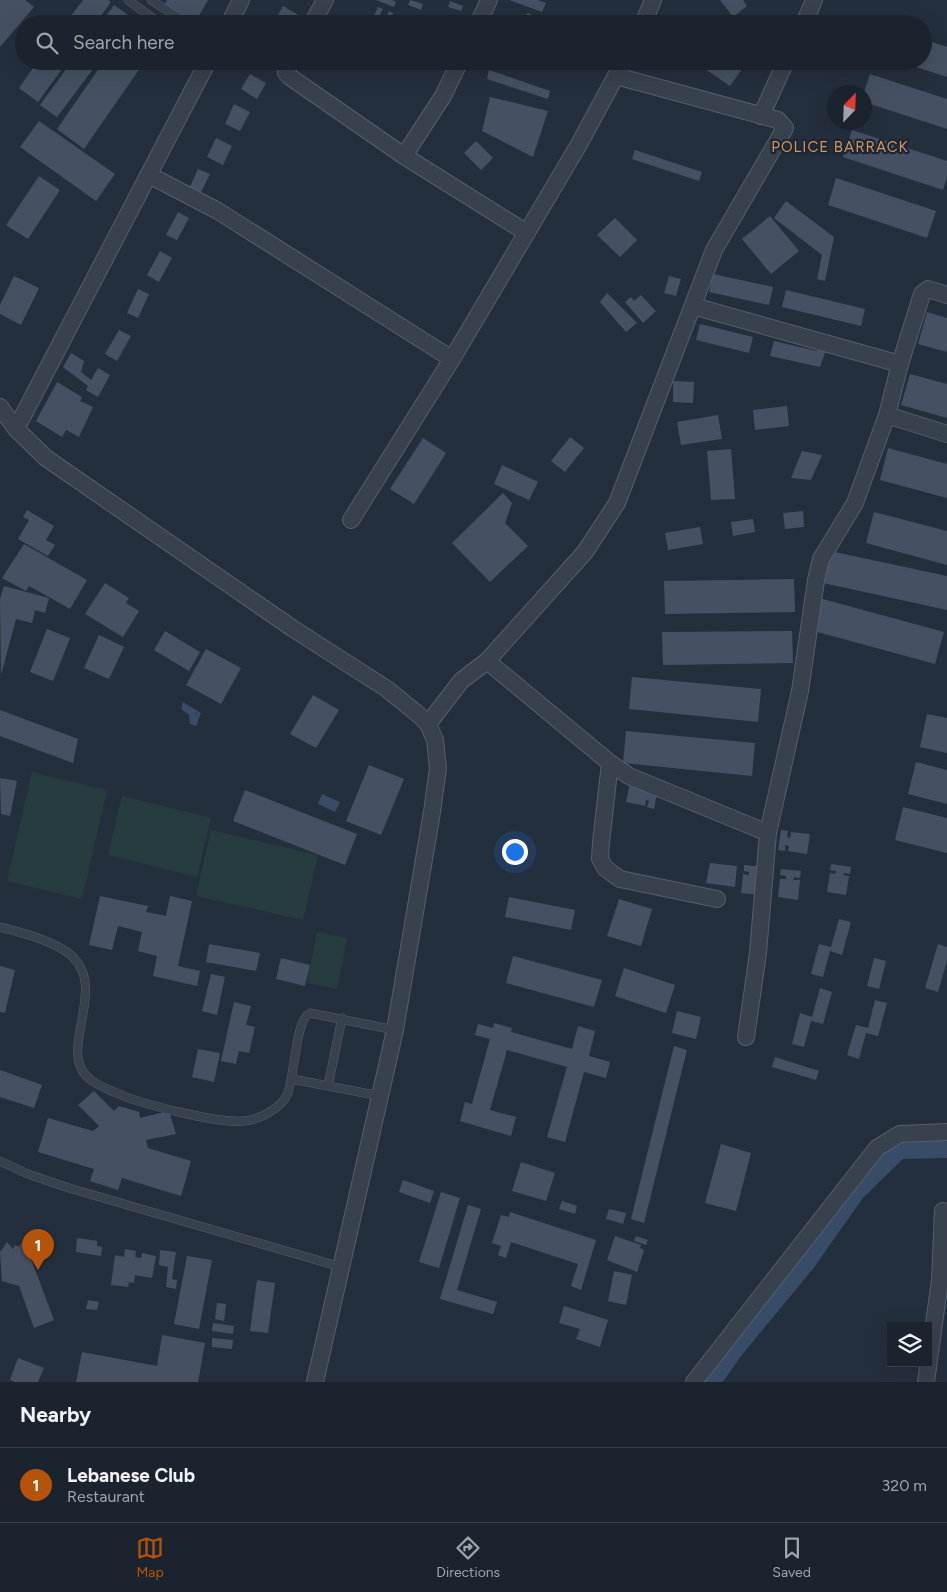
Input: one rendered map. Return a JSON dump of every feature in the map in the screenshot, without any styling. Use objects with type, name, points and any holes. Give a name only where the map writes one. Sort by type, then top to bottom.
[{"type":"street","points":[[234,15],[241,0]]},
{"type":"street","points":[[317,15],[325,0]]},
{"type":"street","points":[[482,15],[489,0]]},
{"type":"street","points":[[647,15],[653,0]]},
{"type":"street","points":[[808,15],[814,0]]},
{"type":"street","points":[[16,429],[203,70]]},
{"type":"street","points":[[287,70],[286,73],[290,77],[404,156],[527,233]]},
{"type":"street","points":[[404,156],[443,96],[456,70]]},
{"type":"street","points":[[351,520],[452,359],[578,146],[619,70]]},
{"type":"street","points":[[428,724],[461,681],[487,661],[585,552],[617,503],[714,250],[785,128],[778,120],[761,116],[626,70]]},
{"type":"street","points":[[761,116],[782,70]]},
{"type":"street","points":[[148,175],[218,211],[452,359]]},
{"type":"street","points":[[746,1037],[758,953],[768,833],[800,691],[816,580],[821,560],[855,503],[887,415],[900,364],[922,294],[928,289],[947,295]]},
{"type":"street","points":[[694,306],[900,364]]},
{"type":"street","points":[[0,408],[16,429],[46,458],[292,628],[388,689],[428,724],[435,740],[438,768],[395,1030],[315,1382]]},
{"type":"street","points":[[887,415],[947,434]]},
{"type":"street","points":[[487,661],[610,763],[629,776],[768,833]]},
{"type":"street","points":[[610,763],[600,859],[605,868],[620,879],[717,899]]},
{"type":"street","points":[[694,1382],[878,1148],[900,1134],[947,1132]]},
{"type":"street","points":[[926,1382],[943,1280],[943,1211]]},
{"type":"lane","points":[[128,0],[149,15]]},
{"type":"lane","points":[[151,0],[174,15]]},
{"type":"lane","points":[[0,927],[54,945],[68,953],[79,965],[86,999],[79,1041],[80,1067],[88,1078],[121,1096],[170,1110],[227,1121],[244,1121],[264,1116],[286,1097],[292,1079],[304,1016],[318,1013],[395,1030]]},
{"type":"lane","points":[[328,1086],[342,1018]]},
{"type":"lane","points":[[292,1079],[380,1096]]},
{"type":"lane","points":[[0,1161],[28,1174],[69,1188],[341,1266]]},
{"type":"green space","points":[[32,772],[107,790],[82,899],[7,881]]},
{"type":"green space","points":[[122,796],[211,818],[197,877],[108,855]]},
{"type":"green space","points":[[211,830],[318,855],[303,920],[196,896]]},
{"type":"green space","points":[[317,932],[347,938],[337,989],[307,983]]},
{"type":"water","points":[[183,702],[201,713],[196,726],[190,724],[189,715],[181,709]]},
{"type":"water","points":[[322,794],[340,802],[335,812],[318,804]]},
{"type":"building","points":[[0,0],[25,0],[34,7],[27,15],[15,15],[15,29],[0,47]]},
{"type":"building","points":[[83,0],[108,0],[111,2],[102,15],[72,15]]},
{"type":"building","points":[[167,0],[208,0],[200,15],[181,15],[164,5]]},
{"type":"building","points":[[376,0],[392,0],[396,2],[394,7]]},
{"type":"building","points":[[410,0],[423,4],[421,10],[408,5]]},
{"type":"building","points":[[509,0],[538,0],[546,3],[542,12]]},
{"type":"building","points":[[720,0],[743,0],[747,6],[736,15],[731,15]]},
{"type":"building","points":[[450,1],[463,6],[461,11],[448,7]]},
{"type":"building","points":[[114,5],[128,15],[107,15]]},
{"type":"building","points":[[283,6],[298,15],[278,15]]},
{"type":"building","points":[[378,7],[383,9],[380,15],[374,15]]},
{"type":"building","points":[[932,42],[947,47],[947,77],[926,70],[932,70]]},
{"type":"building","points":[[32,70],[61,70],[38,102],[19,88]]},
{"type":"building","points":[[65,70],[92,70],[57,117],[40,105]]},
{"type":"building","points":[[98,70],[139,70],[84,149],[57,129]]},
{"type":"building","points":[[489,70],[550,91],[548,99],[487,79]]},
{"type":"building","points":[[706,70],[741,70],[730,86]]},
{"type":"building","points":[[250,74],[266,83],[257,99],[241,89]]},
{"type":"building","points":[[870,74],[947,99],[947,129],[872,105],[872,85],[866,85]]},
{"type":"building","points":[[490,97],[548,111],[533,157],[482,131]]},
{"type":"building","points":[[234,104],[250,112],[240,131],[225,124]]},
{"type":"building","points":[[39,121],[115,174],[96,201],[20,147]]},
{"type":"building","points":[[852,130],[947,161],[947,177],[943,190],[843,157]]},
{"type":"building","points":[[216,138],[232,146],[223,165],[207,157]]},
{"type":"building","points":[[476,141],[493,158],[481,170],[464,153]]},
{"type":"building","points":[[635,150],[702,172],[699,181],[632,159]]},
{"type":"building","points":[[198,169],[210,174],[199,196],[188,191]]},
{"type":"building","points":[[39,176],[60,190],[28,239],[6,225]]},
{"type":"building","points":[[836,178],[936,211],[927,238],[828,205]]},
{"type":"building","points":[[786,201],[834,237],[825,281],[817,279],[822,255],[774,218]]},
{"type":"building","points":[[178,212],[189,218],[177,240],[166,235]]},
{"type":"building","points":[[770,216],[799,251],[771,274],[742,239]]},
{"type":"building","points":[[615,218],[637,240],[620,257],[597,235]]},
{"type":"building","points":[[160,251],[172,258],[159,282],[147,275]]},
{"type":"building","points":[[713,274],[773,287],[769,305],[709,292]]},
{"type":"building","points":[[14,276],[39,288],[21,325],[0,314],[0,305]]},
{"type":"building","points":[[669,276],[681,279],[676,296],[664,293]]},
{"type":"building","points":[[138,289],[149,294],[138,318],[127,313]]},
{"type":"building","points":[[786,290],[865,309],[861,326],[782,307]]},
{"type":"building","points":[[607,293],[637,323],[626,332],[600,302]]},
{"type":"building","points":[[641,295],[656,311],[643,323],[625,302],[631,297],[634,301]]},
{"type":"building","points":[[927,312],[947,318],[947,352],[918,344]]},
{"type":"building","points":[[700,324],[753,337],[749,353],[696,340]]},
{"type":"building","points":[[119,330],[131,336],[117,361],[105,354]]},
{"type":"building","points":[[774,341],[817,351],[821,345],[827,347],[820,367],[770,356]]},
{"type":"building","points":[[71,353],[84,361],[81,372],[91,380],[98,368],[110,375],[98,397],[86,390],[88,386],[63,367]]},
{"type":"building","points":[[910,374],[947,384],[947,418],[901,405]]},
{"type":"building","points":[[673,381],[694,382],[693,403],[673,402]]},
{"type":"building","points":[[57,382],[82,397],[80,401],[93,407],[79,437],[66,430],[62,437],[36,421]]},
{"type":"building","points":[[787,406],[789,426],[755,430],[753,410]]},
{"type":"building","points":[[718,415],[722,439],[681,445],[677,422]]},
{"type":"building","points":[[570,437],[584,448],[565,472],[551,461]]},
{"type":"building","points":[[423,438],[446,453],[414,504],[390,489]]},
{"type":"building","points":[[888,448],[947,464],[947,498],[880,480]]},
{"type":"building","points":[[731,449],[735,499],[711,500],[707,451]]},
{"type":"building","points":[[802,451],[822,455],[811,480],[791,478]]},
{"type":"building","points":[[502,465],[538,482],[529,500],[494,484]]},
{"type":"building","points":[[503,493],[512,503],[505,523],[528,546],[490,582],[452,543]]},
{"type":"building","points":[[27,510],[54,526],[46,540],[55,545],[48,556],[18,539],[29,520],[23,517]]},
{"type":"building","points":[[803,511],[804,527],[785,529],[783,513]]},
{"type":"building","points":[[874,512],[947,531],[947,565],[866,543]]},
{"type":"building","points":[[753,519],[755,532],[733,536],[731,522]]},
{"type":"building","points":[[700,527],[703,544],[668,550],[665,533]]},
{"type":"building","points":[[24,544],[87,580],[70,609],[29,586],[26,591],[2,578]]},
{"type":"building","points":[[830,551],[947,576],[947,610],[823,583]]},
{"type":"building","points":[[794,579],[795,612],[665,614],[664,581]]},
{"type":"building","points":[[105,583],[129,598],[126,603],[139,611],[123,637],[85,614]]},
{"type":"building","points":[[4,586],[49,598],[45,613],[35,610],[32,623],[16,619],[1,675],[0,599]]},
{"type":"building","points":[[819,598],[944,632],[935,664],[810,630]]},
{"type":"building","points":[[47,629],[70,638],[53,681],[30,672]]},
{"type":"building","points":[[165,631],[200,652],[189,671],[154,650]]},
{"type":"building","points":[[792,631],[793,663],[663,665],[662,632]]},
{"type":"building","points":[[99,635],[124,647],[109,679],[84,668]]},
{"type":"building","points":[[206,649],[241,668],[221,704],[186,685]]},
{"type":"building","points":[[632,677],[761,689],[758,722],[629,709]]},
{"type":"building","points":[[313,695],[339,710],[316,748],[290,734]]},
{"type":"building","points":[[0,710],[78,739],[73,763],[0,736]]},
{"type":"building","points":[[927,714],[947,718],[947,753],[920,747]]},
{"type":"building","points":[[626,731],[755,743],[752,776],[623,763]]},
{"type":"building","points":[[916,762],[947,770],[947,804],[908,794]]},
{"type":"building","points":[[369,765],[404,779],[381,835],[346,821]]},
{"type":"building","points":[[0,778],[17,781],[10,816],[1,814]]},
{"type":"building","points":[[630,783],[649,787],[648,792],[658,789],[654,809],[647,807],[649,801],[646,800],[645,806],[626,802]]},
{"type":"building","points":[[245,790],[357,834],[345,865],[233,821]]},
{"type":"building","points":[[903,807],[947,818],[947,853],[895,840]]},
{"type":"building","points":[[781,830],[788,831],[787,837],[790,838],[791,832],[810,834],[807,854],[788,851],[789,846],[785,845],[785,851],[778,850]]},
{"type":"building","points":[[710,863],[737,866],[735,887],[706,883]]},
{"type":"building","points":[[831,864],[851,867],[850,874],[844,873],[843,875],[849,876],[846,895],[827,892],[830,873],[835,874],[836,871],[830,870]]},
{"type":"building","points":[[744,865],[765,867],[761,895],[741,893],[743,874],[749,875],[749,872],[744,871]]},
{"type":"building","points":[[781,869],[801,871],[800,878],[794,877],[793,880],[800,880],[798,900],[778,897],[780,879],[786,879],[786,876],[780,875]]},
{"type":"building","points":[[100,896],[148,906],[146,912],[166,916],[170,896],[192,901],[178,966],[200,971],[197,986],[153,976],[157,956],[138,951],[142,932],[118,926],[112,950],[89,945]]},
{"type":"building","points":[[509,897],[575,910],[571,930],[505,917]]},
{"type":"building","points":[[619,899],[652,909],[641,946],[607,936]]},
{"type":"building","points":[[839,919],[851,922],[842,955],[830,951],[823,977],[811,974],[819,944],[831,947]]},
{"type":"building","points":[[209,944],[260,953],[256,971],[206,962]]},
{"type":"building","points":[[938,944],[947,947],[947,961],[938,992],[925,988]]},
{"type":"building","points":[[513,956],[602,980],[594,1007],[506,983]]},
{"type":"building","points":[[281,958],[310,965],[305,986],[276,979]]},
{"type":"building","points":[[874,958],[886,961],[879,989],[867,986]]},
{"type":"building","points":[[0,966],[15,970],[5,1013],[0,1012]]},
{"type":"building","points":[[624,968],[675,985],[666,1013],[615,996]]},
{"type":"building","points":[[211,974],[225,977],[217,1015],[202,1011]]},
{"type":"building","points":[[820,988],[832,992],[823,1024],[811,1021],[804,1047],[792,1044],[800,1013],[812,1017]]},
{"type":"building","points":[[875,1000],[887,1003],[878,1036],[866,1033],[859,1059],[847,1055],[856,1025],[868,1028]]},
{"type":"building","points":[[234,1002],[251,1006],[246,1025],[255,1027],[249,1053],[239,1051],[236,1064],[221,1061]]},
{"type":"building","points":[[677,1011],[701,1017],[696,1039],[672,1033]]},
{"type":"building","points":[[494,1023],[512,1028],[511,1032],[572,1049],[578,1026],[595,1031],[589,1056],[610,1062],[606,1078],[584,1072],[565,1142],[547,1137],[567,1067],[507,1050],[490,1110],[516,1117],[511,1136],[460,1121],[465,1102],[472,1104],[490,1039],[475,1035],[478,1024],[493,1028]]},
{"type":"building","points":[[674,1046],[687,1050],[644,1223],[631,1219]]},
{"type":"building","points":[[198,1049],[220,1053],[214,1082],[192,1077]]},
{"type":"building","points":[[775,1057],[819,1071],[816,1080],[772,1067]]},
{"type":"building","points":[[0,1070],[42,1085],[34,1108],[0,1097]]},
{"type":"building","points":[[94,1091],[114,1111],[119,1106],[139,1112],[140,1118],[169,1111],[176,1134],[146,1140],[148,1148],[191,1161],[181,1196],[122,1178],[118,1190],[90,1181],[94,1169],[38,1152],[48,1118],[93,1131],[99,1126],[78,1105]]},
{"type":"building","points":[[721,1144],[751,1153],[736,1211],[705,1203]]},
{"type":"building","points":[[521,1162],[555,1173],[546,1201],[512,1191]]},
{"type":"building","points":[[403,1180],[434,1191],[430,1203],[399,1192]]},
{"type":"building","points":[[441,1192],[460,1198],[439,1268],[419,1262]]},
{"type":"building","points":[[562,1201],[577,1206],[575,1214],[559,1209]]},
{"type":"building","points":[[468,1205],[481,1209],[457,1290],[497,1302],[493,1314],[440,1299]]},
{"type":"building","points":[[609,1209],[626,1213],[623,1224],[606,1219]]},
{"type":"building","points":[[510,1212],[596,1240],[581,1290],[571,1286],[578,1264],[511,1242],[506,1258],[498,1255],[501,1246],[492,1243],[501,1215],[509,1217]]},
{"type":"building","points":[[615,1236],[641,1245],[640,1248],[644,1250],[637,1272],[607,1260]]},
{"type":"building","points":[[636,1236],[648,1240],[646,1245],[634,1241]]},
{"type":"building","points":[[77,1238],[97,1241],[97,1246],[102,1247],[101,1256],[76,1252]]},
{"type":"building","points":[[7,1242],[13,1249],[15,1245],[19,1247],[21,1243],[34,1247],[30,1256],[54,1320],[34,1328],[19,1286],[2,1281],[0,1252]]},
{"type":"building","points":[[125,1249],[136,1251],[135,1257],[141,1258],[142,1253],[156,1256],[152,1278],[135,1275],[134,1283],[129,1282],[128,1287],[111,1285],[115,1255],[124,1257]]},
{"type":"building","points":[[160,1250],[176,1252],[172,1279],[177,1280],[176,1289],[166,1287],[168,1267],[159,1265]]},
{"type":"building","points":[[187,1256],[212,1260],[199,1329],[174,1324]]},
{"type":"building","points":[[614,1271],[632,1275],[626,1305],[608,1301]]},
{"type":"building","points":[[257,1280],[275,1283],[268,1333],[250,1331]]},
{"type":"building","points":[[88,1300],[99,1302],[97,1310],[86,1309]]},
{"type":"building","points":[[217,1303],[226,1304],[224,1321],[215,1319]]},
{"type":"building","points":[[564,1306],[608,1320],[600,1347],[576,1339],[580,1329],[559,1323]]},
{"type":"building","points":[[213,1323],[234,1326],[233,1334],[212,1331]]},
{"type":"building","points":[[162,1335],[205,1343],[198,1382],[76,1382],[82,1352],[157,1366]]},
{"type":"building","points":[[212,1338],[233,1340],[232,1349],[212,1347]]},
{"type":"building","points":[[18,1358],[44,1368],[38,1382],[15,1382],[10,1380]]},
{"type":"waterway","points":[[708,1382],[732,1348],[803,1262],[853,1191],[898,1147],[947,1146]]},
{"type":"place","name":"Lebanese Club","points":[[38,1270]]},
{"type":"district","name":"POLICE BARRACK","points":[[840,147]]}]
